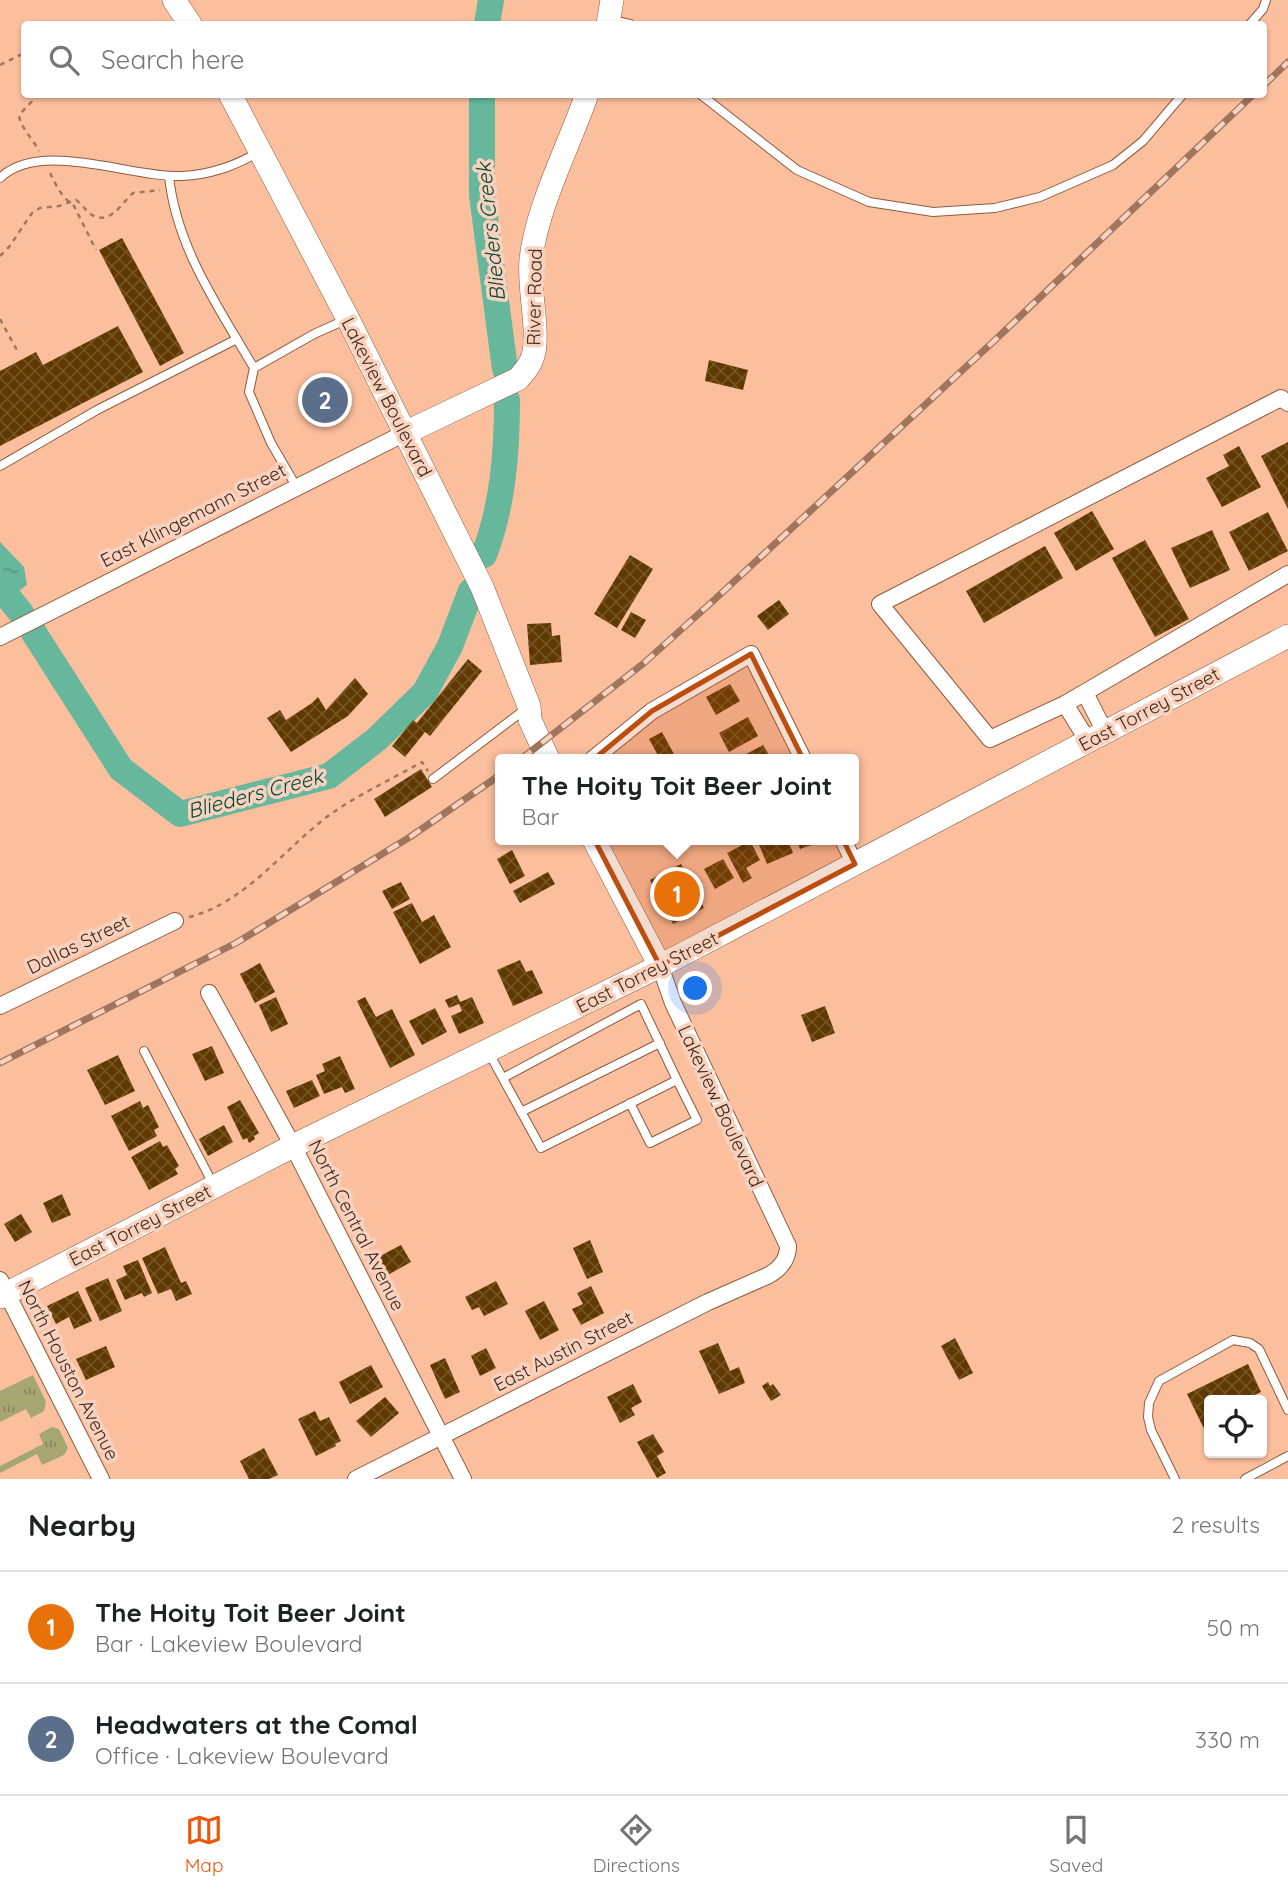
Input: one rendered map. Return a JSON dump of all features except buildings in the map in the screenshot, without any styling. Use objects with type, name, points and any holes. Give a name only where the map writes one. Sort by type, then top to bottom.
[{"type":"street","points":[[174,0],[188,21]]},
{"type":"street","name":"Lakeview Boulevard","points":[[232,98],[348,319],[487,598],[529,706],[530,720],[546,754]]},
{"type":"street","name":"River Road","points":[[405,433],[518,379],[528,368],[533,356],[535,338],[531,259],[541,216],[585,98]]},
{"type":"street","points":[[1288,403],[1281,398],[880,604],[990,739],[1085,693],[1288,574]]},
{"type":"street","name":"East Klingemann Street","points":[[0,637],[405,433]]},
{"type":"street","name":"East Torrey Street","points":[[2,1290],[660,966],[1288,636]]},
{"type":"street","points":[[599,754],[652,711],[751,654],[801,754]]},
{"type":"street","points":[[1085,693],[1096,737]]},
{"type":"street","points":[[1065,704],[1096,737]]},
{"type":"street","name":"Lakeview Boulevard","points":[[529,706],[538,716],[556,754]]},
{"type":"street","name":"Lakeview Boulevard","points":[[597,845],[660,966],[673,1003],[788,1246],[785,1259]]},
{"type":"street","points":[[846,845],[855,864]]},
{"type":"street","name":"Dallas Street","points":[[0,1006],[176,921]]},
{"type":"street","name":"North Central Avenue","points":[[209,993],[293,1146],[463,1479]]},
{"type":"street","name":"East Austin Street","points":[[356,1479],[708,1302],[775,1272],[785,1259]]},
{"type":"street","name":"North Houston Avenue","points":[[2,1290],[101,1479]]},
{"type":"lane","points":[[1253,21],[1264,9],[1266,0]]},
{"type":"lane","points":[[705,98],[797,170],[869,202],[933,212],[995,208],[1040,197],[1113,166],[1143,141],[1180,98]]},
{"type":"lane","points":[[0,178],[9,170],[35,161],[86,164],[169,176],[209,172],[246,160],[261,151]]},
{"type":"lane","points":[[169,176],[186,247],[254,368],[249,392],[271,443],[296,486]]},
{"type":"lane","points":[[254,368],[313,334],[348,319]]},
{"type":"lane","points":[[0,466],[97,410],[237,339]]},
{"type":"lane","points":[[433,779],[529,706]]},
{"type":"lane","points":[[503,1078],[641,1004],[698,1120],[650,1143],[630,1103]]},
{"type":"lane","points":[[521,1112],[660,1042]]},
{"type":"lane","points":[[144,1051],[215,1187]]},
{"type":"lane","points":[[488,1051],[541,1148],[677,1080]]},
{"type":"lane","points":[[1175,1479],[1148,1417],[1150,1403],[1159,1381],[1233,1340],[1241,1340],[1259,1349],[1288,1410]]},
{"type":"lane","points":[[1245,1479],[1288,1456]]},
{"type":"path","points":[[0,65],[21,54]]},
{"type":"path","points":[[34,98],[19,115],[19,120],[30,134],[58,190],[73,204],[96,250]]},
{"type":"path","points":[[0,256],[32,213],[40,208],[59,206],[76,200],[91,214],[103,218],[117,212],[133,193],[171,191]]},
{"type":"path","points":[[0,319],[19,355]]},
{"type":"path","points":[[176,921],[206,913],[252,883],[329,816],[422,762],[433,779]]},
{"type":"highlighted area","points":[[751,654],[855,864],[660,966],[565,783],[652,711]]},
{"type":"green space","points":[[33,1375],[46,1402],[44,1411],[31,1418],[26,1409],[0,1422],[0,1391]]},
{"type":"green space","points":[[52,1427],[59,1429],[68,1448],[64,1455],[42,1465],[37,1454],[0,1473],[0,1466],[43,1444],[39,1434]]},
{"type":"water","points":[[0,542],[24,567],[27,585],[0,598]]},
{"type":"waterway","name":"Blieders Creek","points":[[488,21],[491,0]]},
{"type":"waterway","name":"Blieders Creek","points":[[482,98],[482,195],[505,369]]},
{"type":"waterway","name":"Blieders Creek","points":[[484,555],[496,517],[503,479],[507,400]]},
{"type":"waterway","name":"Blieders Creek","points":[[0,587],[21,613]]},
{"type":"waterway","name":"Blieders Creek","points":[[34,633],[121,769],[180,814],[329,776],[377,739],[425,692],[450,646],[471,591]]},
{"type":"railway","points":[[1267,82],[1288,62]]},
{"type":"railway","points":[[527,754],[644,663],[713,601],[994,341],[1250,98]]},
{"type":"railway","points":[[0,1063],[236,943],[410,837],[495,778]]},
{"type":"place","name":"Headwaters at the Comal","points":[[325,400]]},
{"type":"place","name":"The Hoity Toit Beer Joint","points":[[677,894]]}]
